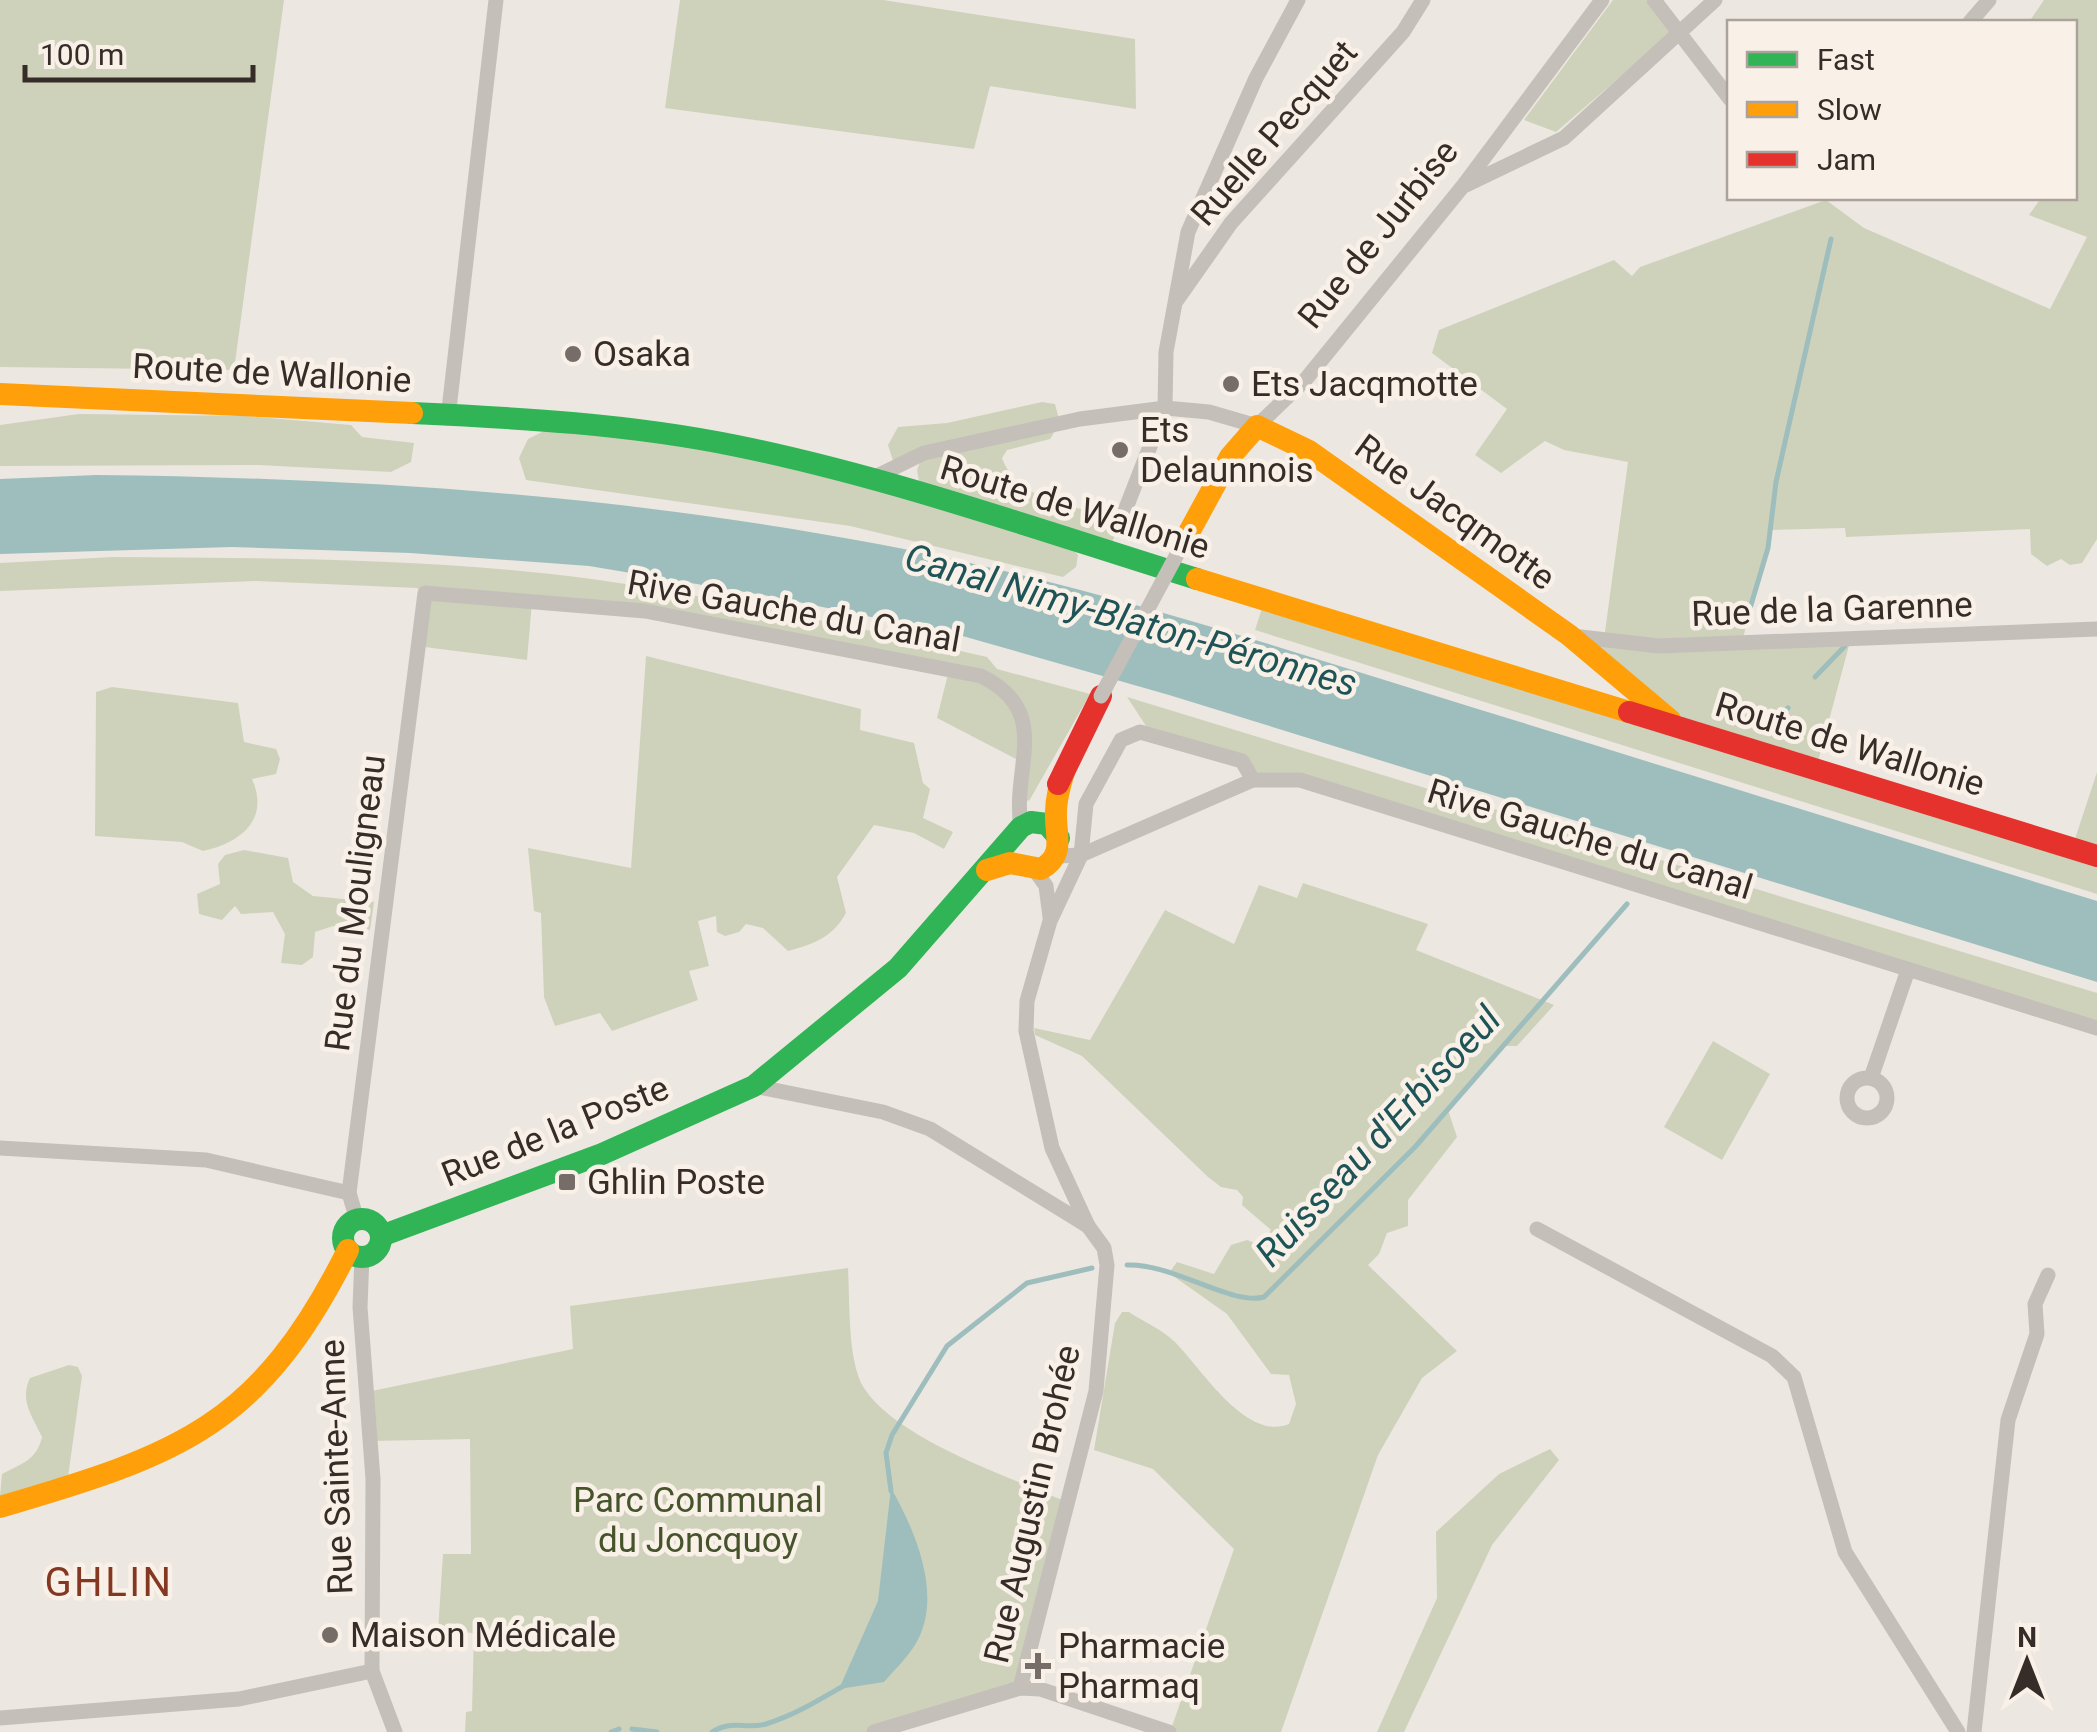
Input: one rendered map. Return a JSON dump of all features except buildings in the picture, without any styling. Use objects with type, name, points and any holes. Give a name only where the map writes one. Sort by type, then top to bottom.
[{"type":"street","points":[[448,418],[496,0]]},
{"type":"street","points":[[1119,526],[1165,408],[1172,307],[1182,252],[1203,190],[1298,0]]},
{"type":"street","name":"Ruelle Pecquet","points":[[1172,307],[1231,223],[1403,32],[1423,0]]},
{"type":"street","name":"Rue de Jurbise","points":[[988,870],[1024,829],[1064,772],[1230,457],[1306,379],[1462,186],[1602,0]]},
{"type":"street","points":[[1654,0],[1727,94]]},
{"type":"street","points":[[1462,186],[1564,138],[1715,0]]},
{"type":"street","points":[[1972,20],[1990,0]]},
{"type":"street","name":"Route de Wallonie","points":[[1,395],[448,418],[687,437],[871,479],[2097,856]]},
{"type":"street","name":"Rue Jacqmotte","points":[[871,479],[924,453],[1080,419],[1165,408],[1210,412],[1257,426],[1309,451],[1569,635],[1680,728]]},
{"type":"street","name":"Rive Gauche du Canal","points":[[425,594],[644,611],[981,676],[999,685],[1013,700],[1026,732],[1018,796],[1024,829]]},
{"type":"street","name":"Rue du Mouligneau","points":[[357,1220],[350,1193],[425,594]]},
{"type":"street","name":"Rue de la Garenne","points":[[1569,635],[1659,646],[2097,629]]},
{"type":"street","points":[[754,1086],[898,968],[988,870],[1010,863],[1030,868],[1049,866],[1066,849],[1091,791],[1122,740],[1130,735],[1150,732],[1242,761],[1253,780]]},
{"type":"street","points":[[1064,772],[1056,802],[1066,849]]},
{"type":"street","name":"Rive Gauche du Canal","points":[[1066,849],[1253,780],[1300,780],[2097,1028]]},
{"type":"street","points":[[1050,921],[1050,899],[1030,868],[1014,854],[1024,829],[1047,824],[1066,849]]},
{"type":"street","name":"Rue Augustin Brohée","points":[[1020,1688],[1096,1391],[1107,1265],[1104,1248],[1088,1226],[1052,1148],[1026,1031],[1028,1001],[1066,849]]},
{"type":"street","points":[[1871,1078],[1908,970]]},
{"type":"street","points":[[754,1086],[883,1112],[930,1129],[1088,1226]]},
{"type":"street","name":"Rue de la Poste","points":[[380,1236],[602,1154],[754,1086]]},
{"type":"street","points":[[0,1148],[206,1160],[350,1193]]},
{"type":"street","points":[[0,1507],[148,1462],[236,1407],[271,1378],[300,1343],[355,1253],[377,1248],[380,1236],[371,1221],[357,1220],[344,1234],[355,1253]]},
{"type":"street","points":[[1538,1229],[1772,1356],[1794,1377],[1845,1552],[1958,1732]]},
{"type":"street","name":"Rue Sainte-Anne","points":[[355,1253],[374,1479],[372,1671],[394,1732]]},
{"type":"street","points":[[1974,1732],[2008,1420],[2037,1334],[2035,1304],[2048,1276]]},
{"type":"street","points":[[0,1718],[239,1699],[372,1671]]},
{"type":"street","points":[[874,1732],[1020,1688],[1040,1689],[1169,1732]]},
{"type":"green space","points":[[0,0],[284,0],[234,370],[0,367]]},
{"type":"green space","points":[[680,0],[883,0],[1135,39],[1136,109],[990,86],[974,149],[665,108]]},
{"type":"green space","points":[[1613,0],[1646,0],[1671,33],[1556,132],[1524,120]]},
{"type":"green space","points":[[2044,0],[2097,0],[2097,539],[2082,563],[2070,565],[2061,559],[2047,566],[2031,554],[2030,529],[1846,537],[1845,528],[1771,530],[1742,642],[1851,638],[1816,769],[2072,848],[2097,772],[2097,894],[1255,630],[1264,602],[1677,727],[1573,636],[1604,639],[1628,462],[1564,450],[1545,441],[1501,473],[1475,455],[1507,409],[1432,353],[1439,330],[1614,260],[1632,276],[1640,267],[1826,200],[1864,228],[2050,309],[2087,237],[2029,215],[2040,200],[2077,200],[2077,20],[2030,20]]},
{"type":"green space","points":[[1042,402],[1055,404],[1060,423],[1050,439],[1007,450],[1002,458],[1020,484],[1033,492],[1112,517],[1117,532],[1112,542],[919,481],[917,470],[923,454],[895,467],[888,445],[898,427],[947,423]]},
{"type":"green space","points":[[79,414],[246,416],[351,425],[362,437],[414,443],[411,462],[391,472],[259,465],[0,466],[0,425]]},
{"type":"green space","points":[[556,425],[687,437],[1066,542],[1078,555],[1076,567],[1063,577],[850,526],[526,480],[519,458],[528,439]]},
{"type":"green space","points":[[113,557],[417,563],[599,580],[745,605],[987,657],[997,669],[1090,694],[1029,801],[1018,796],[1024,763],[937,718],[949,670],[645,611],[532,602],[527,660],[419,646],[425,594],[417,588],[256,581],[0,591],[0,563]]},
{"type":"green space","points":[[646,656],[861,709],[860,730],[914,743],[923,783],[930,789],[923,818],[953,832],[944,849],[914,833],[874,825],[837,877],[846,913],[822,938],[788,951],[763,928],[746,924],[739,932],[725,936],[717,932],[716,916],[698,921],[709,966],[689,971],[698,1000],[612,1031],[600,1013],[555,1026],[544,997],[541,913],[534,911],[528,848],[631,868]]},
{"type":"green space","points":[[112,687],[238,703],[244,742],[276,749],[280,759],[276,774],[252,779],[257,806],[240,835],[203,851],[182,842],[95,836],[96,692]]},
{"type":"green space","points":[[1127,697],[2097,993],[2097,1028],[1300,780],[1253,780],[1248,766],[1150,732]]},
{"type":"green space","points":[[244,850],[288,858],[293,882],[313,896],[374,902],[370,930],[333,926],[315,932],[313,957],[302,965],[281,963],[285,934],[273,912],[241,914],[235,906],[222,920],[199,914],[197,894],[220,884],[218,864],[225,855]]},
{"type":"green space","points":[[1303,883],[1428,924],[1416,950],[1554,1005],[1517,1046],[1505,1046],[1448,1110],[1457,1137],[1408,1200],[1408,1226],[1387,1233],[1379,1254],[1368,1265],[1457,1351],[1422,1378],[1378,1455],[1281,1732],[1170,1732],[1234,1549],[1153,1469],[1094,1450],[1115,1323],[1122,1312],[1129,1312],[1175,1342],[1241,1413],[1273,1427],[1289,1424],[1296,1404],[1289,1375],[1271,1374],[1227,1314],[1169,1273],[1177,1262],[1214,1274],[1231,1245],[1247,1240],[1259,1245],[1271,1230],[1242,1205],[1243,1197],[1237,1190],[1221,1187],[1208,1177],[1082,1056],[1035,1035],[1034,1028],[1090,1040],[1165,910],[1234,944],[1259,885],[1297,898]]},
{"type":"green space","points":[[1713,1041],[1770,1074],[1722,1160],[1664,1127]]},
{"type":"green space","name":"Parc Communal du Joncquoy","points":[[848,1268],[855,1362],[864,1388],[880,1407],[958,1456],[1069,1503],[1020,1688],[874,1732],[465,1732],[466,1712],[472,1711],[474,1633],[438,1631],[443,1554],[471,1554],[470,1439],[372,1441],[367,1392],[573,1349],[570,1306]]},
{"type":"green space","points":[[69,1365],[78,1367],[82,1376],[68,1477],[0,1496],[2,1474],[22,1464],[40,1445],[42,1437],[27,1402],[30,1378]]},
{"type":"green space","points":[[1550,1449],[1559,1460],[1492,1545],[1404,1732],[1377,1732],[1437,1598],[1436,1532],[1499,1474]]},
{"type":"water","name":"Canal Nimy-Blaton-Péronnes","points":[[97,475],[391,485],[586,501],[781,527],[1019,574],[1229,632],[2097,901],[2097,982],[1169,695],[959,635],[769,596],[589,566],[410,553],[232,547],[0,554],[0,479]]},
{"type":"water","points":[[891,1488],[923,1565],[927,1607],[923,1627],[912,1650],[884,1682],[839,1689],[878,1601]]},
{"type":"waterway","points":[[1748,615],[1768,548],[1776,482],[1831,239]]},
{"type":"waterway","name":"Ruisseau d'Erbisoeul","points":[[1815,677],[1845,646]]},
{"type":"waterway","name":"Ruisseau d'Erbisoeul","points":[[1771,729],[1788,708]]},
{"type":"waterway","name":"Ruisseau d'Erbisoeul","points":[[1127,1265],[1163,1270],[1235,1296],[1264,1297],[1415,1147],[1627,904]]},
{"type":"waterway","name":"Ruisseau d'Erbisoeul","points":[[891,1491],[886,1453],[892,1435],[947,1346],[1027,1283],[1092,1268]]},
{"type":"waterway","name":"Ruisseau d'Erbisoeul","points":[[712,1732],[726,1726],[759,1726],[777,1720],[845,1685]]},
{"type":"waterway","name":"Ruisseau d'Erbisoeul","points":[[611,1732],[619,1729]]},
{"type":"waterway","name":"Ruisseau d'Erbisoeul","points":[[632,1729],[657,1732]]},
{"type":"traffic: fast","points":[[412,413],[616,427],[737,446],[911,490],[1197,579]]},
{"type":"traffic: fast","points":[[381,1236],[602,1154],[754,1086],[898,968],[1021,827],[1031,822],[1047,824],[1059,838]]},
{"type":"traffic: fast","points":[[362,1219],[375,1225],[381,1238],[375,1251],[362,1257],[349,1251],[343,1238],[349,1225],[362,1219]]},
{"type":"traffic: slow","points":[[0,394],[412,413]]},
{"type":"traffic: slow","points":[[1181,547],[1230,457],[1257,426],[1309,451],[1569,635],[1670,720]]},
{"type":"traffic: slow","points":[[1197,579],[1629,712]]},
{"type":"traffic: slow","points":[[987,870],[1010,863],[1041,869],[1054,858],[1058,844],[1057,802],[1064,772]]},
{"type":"traffic: slow","points":[[0,1507],[118,1469],[209,1425],[247,1395],[282,1357],[348,1250]]},
{"type":"traffic: jam","points":[[1058,784],[1101,696]]},
{"type":"traffic: jam","points":[[1629,712],[2097,856]]},
{"type":"place","name":"Osaka","points":[[573,354]]},
{"type":"place","name":"Ets Jacqmotte","points":[[1231,384]]},
{"type":"place","name":"Ets Delaunnois","points":[[1120,450]]},
{"type":"place","name":"Ghlin Poste","points":[[567,1182]]},
{"type":"place","name":"Maison Médicale","points":[[330,1635]]},
{"type":"place","name":"Pharmacie Pharmaq","points":[[1038,1666]]},
{"type":"district","name":"GHLIN","points":[[109,1582]]}]
